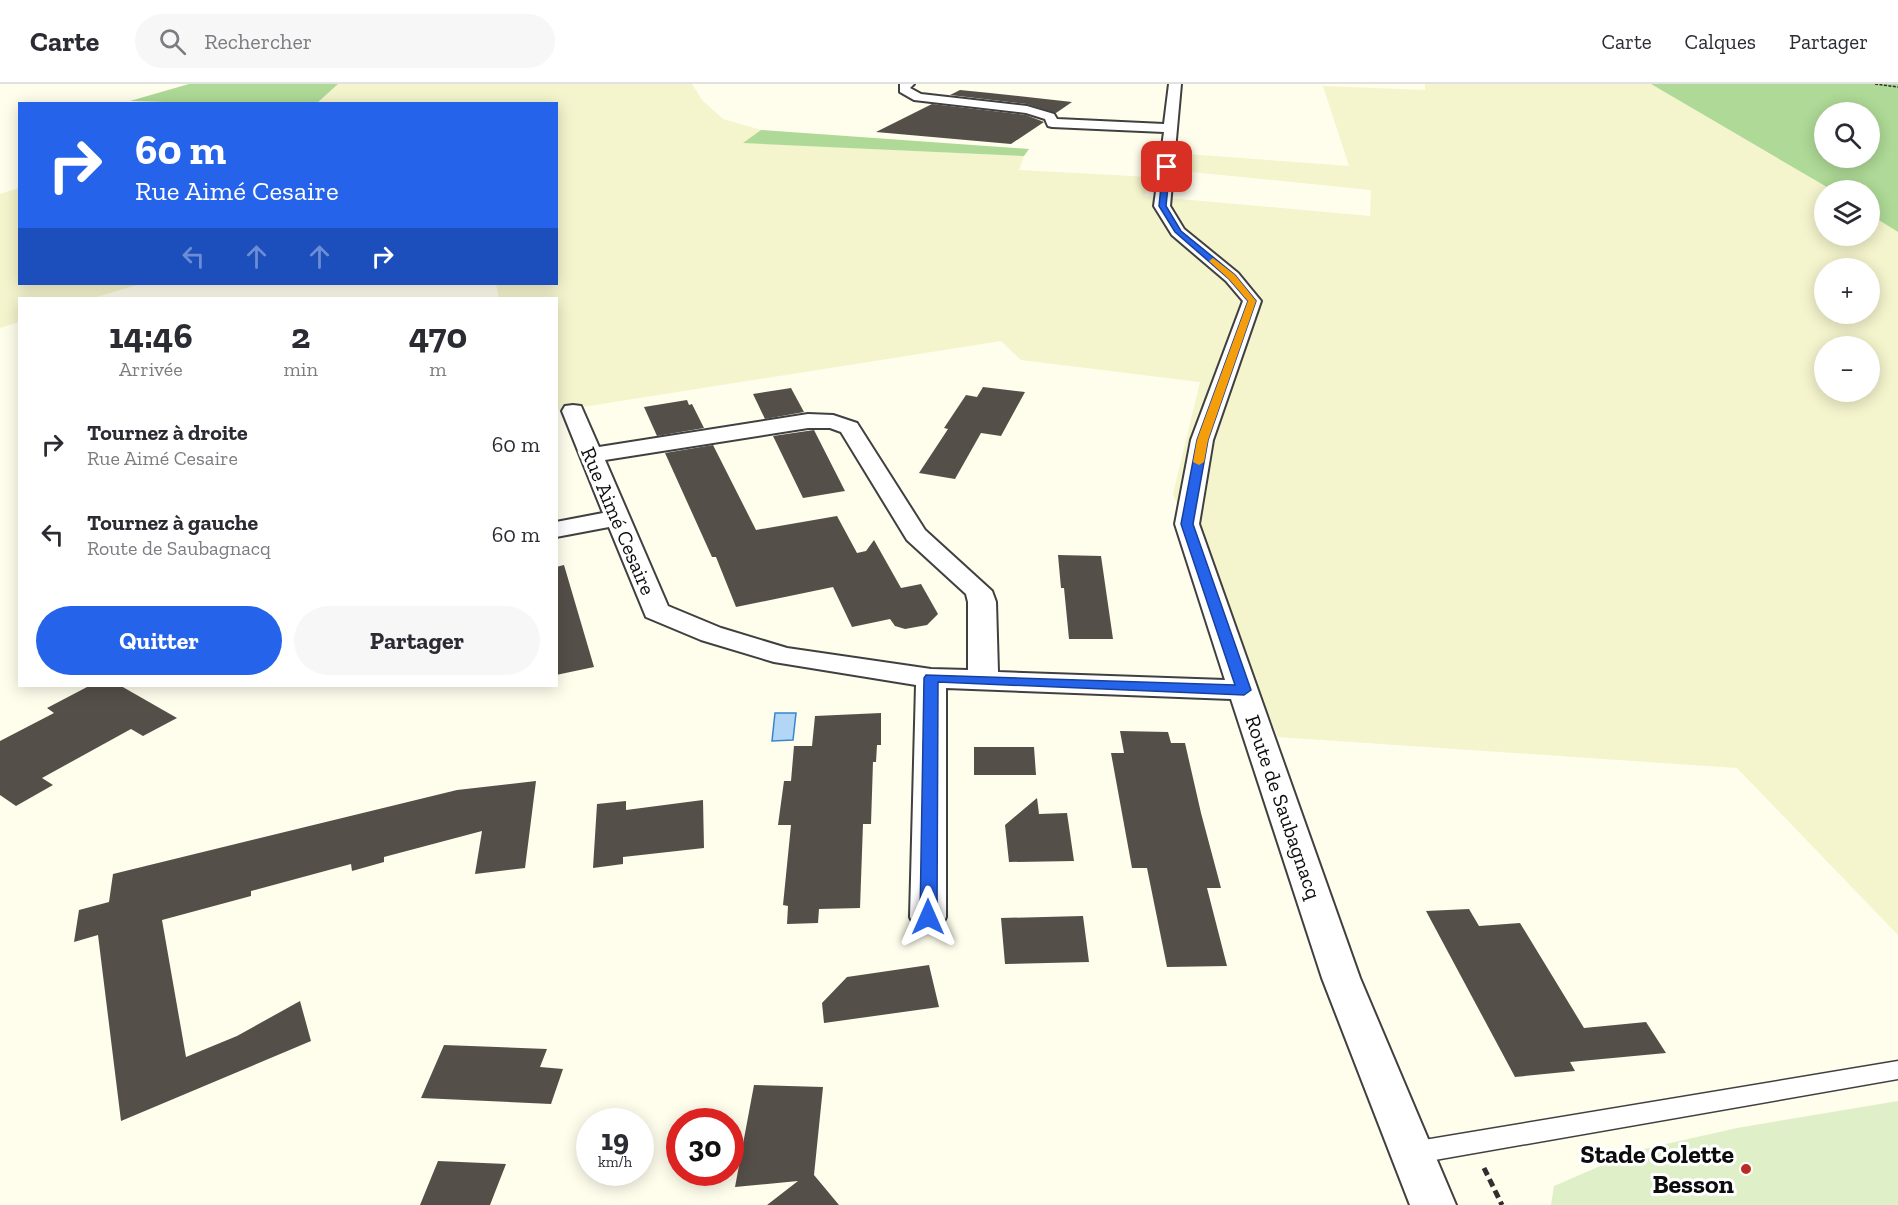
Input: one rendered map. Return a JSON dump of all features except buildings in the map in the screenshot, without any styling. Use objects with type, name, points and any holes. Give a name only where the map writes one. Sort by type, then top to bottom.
[{"type":"street","points":[[908,84],[904,86],[904,90],[918,96],[1027,110],[1050,117],[1052,123],[1171,128]]},
{"type":"street","name":"Route de Saubagnacq","points":[[1175,84],[1162,206],[1178,232],[1232,277],[1252,301],[1202,440],[1187,524],[1341,978],[1433,1205]]},
{"type":"street","name":"Rue Aimé Cesaire","points":[[573,411],[656,611],[711,634],[784,656],[931,678],[1244,690]]},
{"type":"street","points":[[591,455],[808,421],[833,422],[849,428],[916,535],[979,591],[982,602],[983,680]]},
{"type":"street","points":[[558,530],[617,518]]},
{"type":"street","points":[[928,917],[931,678]]},
{"type":"lane","points":[[1412,1153],[1898,1070]]},
{"type":"path","points":[[1875,84],[1898,87]]},
{"type":"path","points":[[1471,1143],[1502,1205]]},
{"type":"green space","points":[[189,84],[338,84],[318,102],[130,101]]},
{"type":"green space","points":[[324,84],[692,84],[702,100],[723,119],[761,130],[745,143],[1024,156],[1019,170],[1151,177],[1145,196],[1370,216],[1371,190],[1192,172],[1187,154],[1349,166],[1323,86],[1425,90],[1425,84],[1651,84],[1815,180],[1814,246],[1880,246],[1880,221],[1898,232],[1898,935],[1737,768],[1278,737],[1173,494],[1200,382],[1021,360],[1001,341],[558,411],[558,297],[499,297],[496,285],[558,285],[558,102],[295,102]]},
{"type":"green space","points":[[1651,84],[1898,84],[1898,232],[1880,221],[1880,180],[1815,180]]},
{"type":"green space","points":[[761,130],[1029,149],[1024,156],[743,143]]},
{"type":"green space","points":[[18,188],[18,285],[137,285],[96,297],[18,297],[18,322],[0,328],[0,194]]},
{"type":"green space","name":"Stade Colette Besson","points":[[1898,1101],[1898,1205],[1551,1205],[1554,1186],[1635,1151],[1737,1128]]},
{"type":"water","points":[[775,713],[796,713],[793,740],[772,741]]},
{"type":"slow traffic","points":[[1199,462],[1202,440],[1252,301],[1232,277],[1213,261]]},
{"type":"place","name":"Stade Colette Besson","points":[[1746,1169]]},
{"type":"route","points":[[928,917],[931,678],[1244,690],[1187,524],[1202,440],[1252,301],[1232,277],[1178,232],[1162,206],[1167,167]]}]
